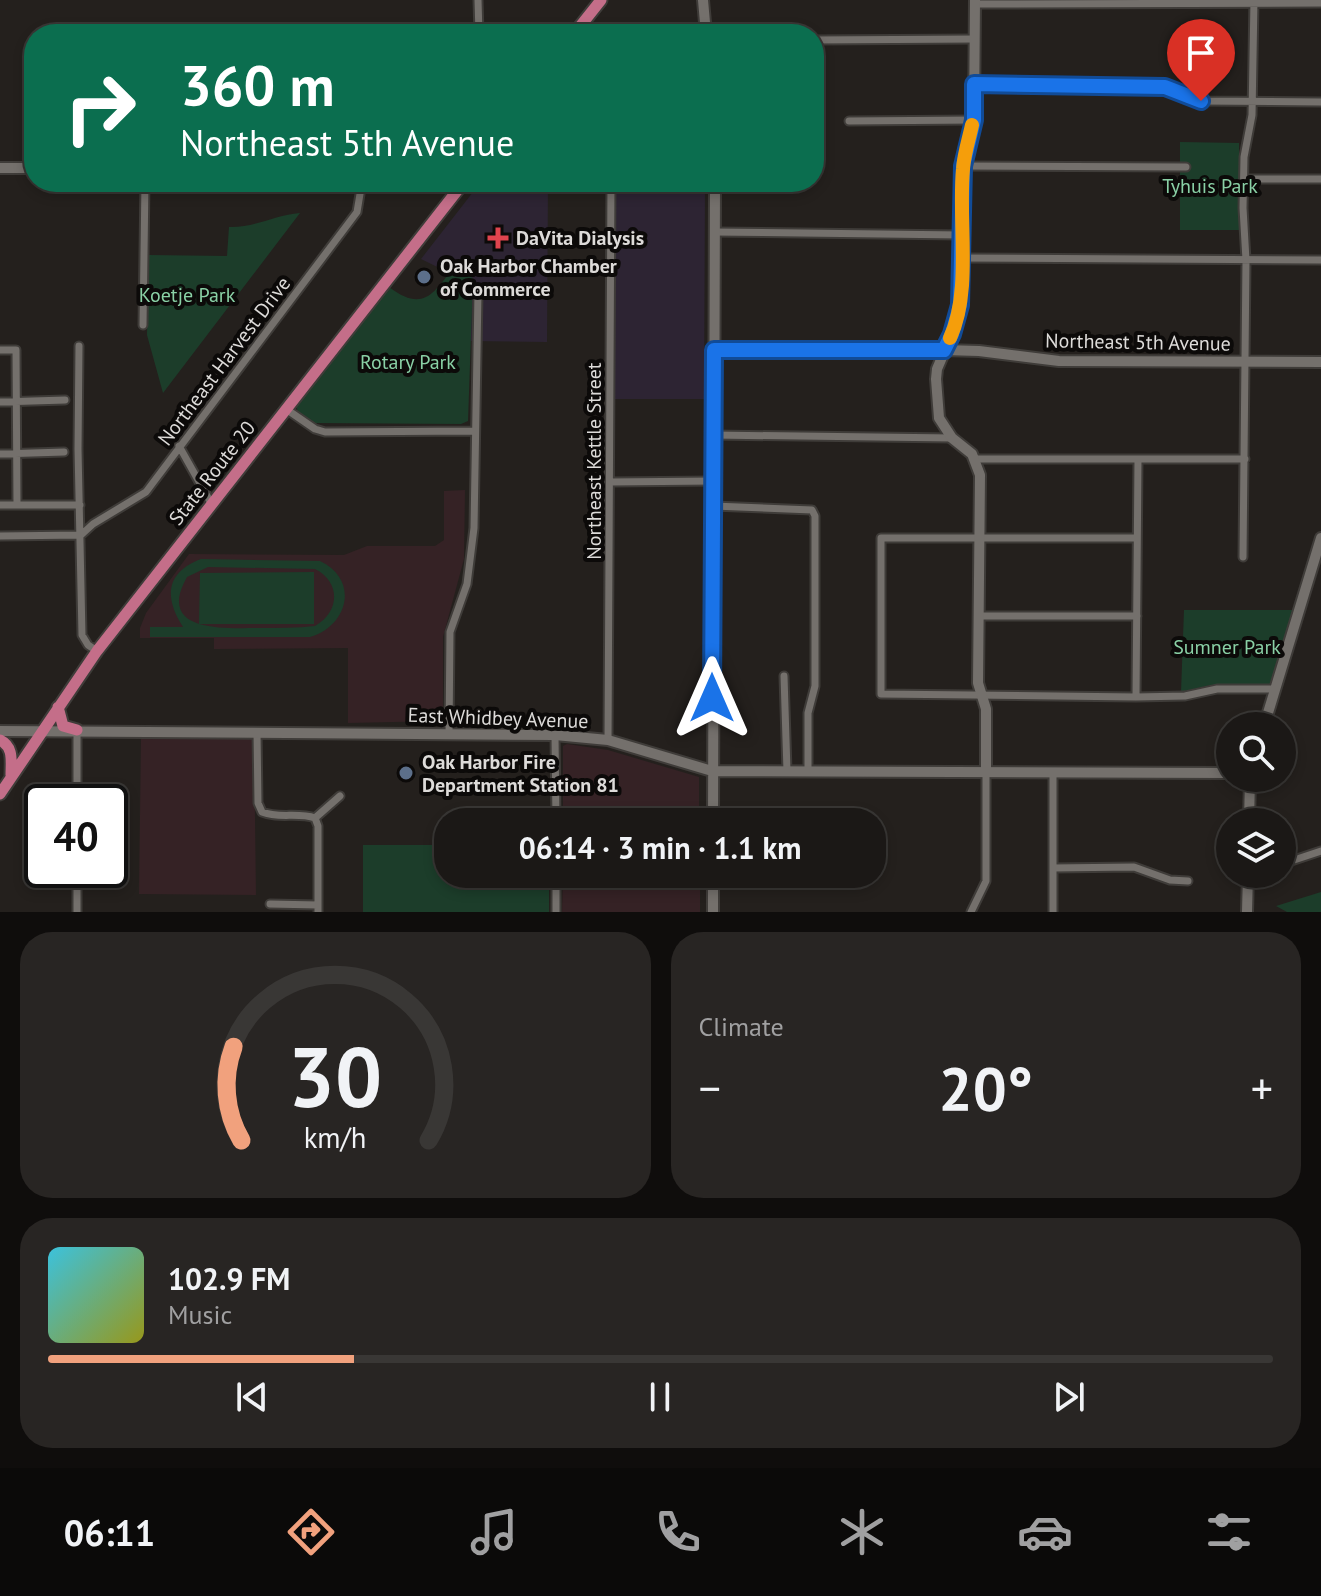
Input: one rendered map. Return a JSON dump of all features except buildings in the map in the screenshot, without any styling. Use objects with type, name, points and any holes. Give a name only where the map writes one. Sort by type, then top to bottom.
[{"type":"main road","points":[[582,24],[601,0]]},
{"type":"main road","points":[[445,205],[446,192]]},
{"type":"main road","name":"State Route 20","points":[[0,794],[97,651],[456,192]]},
{"type":"main road","points":[[58,707],[63,726],[77,730]]},
{"type":"main road","points":[[0,740],[7,744],[11,752],[11,777]]},
{"type":"street","points":[[478,0],[479,24]]},
{"type":"street","points":[[703,0],[705,24]]},
{"type":"street","points":[[971,912],[986,881],[986,709],[978,683],[980,475],[976,459],[952,438],[938,410],[937,369],[960,305],[963,166],[974,120],[975,2],[1321,3]]},
{"type":"street","points":[[1243,557],[1244,157],[1251,126],[1254,2]]},
{"type":"street","points":[[824,40],[975,39]]},
{"type":"street","points":[[974,84],[1165,87],[1201,101],[1321,102]]},
{"type":"street","points":[[849,121],[974,120]]},
{"type":"street","points":[[963,166],[1186,167]]},
{"type":"street","points":[[0,168],[24,168]]},
{"type":"street","points":[[1245,179],[1321,179]]},
{"type":"street","points":[[143,325],[145,192]]},
{"type":"street","name":"Northeast Harvest Drive","points":[[81,535],[93,524],[146,492],[357,212],[360,192]]},
{"type":"street","name":"Northeast Kettle Street","points":[[608,740],[611,192]]},
{"type":"street","points":[[713,808],[715,192]]},
{"type":"street","points":[[714,232],[961,235]]},
{"type":"street","points":[[961,258],[1321,260]]},
{"type":"street","points":[[449,733],[450,632],[467,584],[471,554],[478,293]]},
{"type":"street","points":[[79,346],[82,635],[88,645],[97,651]]},
{"type":"street","points":[[0,350],[16,350],[17,505]]},
{"type":"street","name":"Northeast 5th Avenue","points":[[714,350],[944,350],[1059,361],[1321,362]]},
{"type":"street","points":[[0,402],[65,400]]},
{"type":"street","points":[[286,409],[315,429],[325,432],[474,431]]},
{"type":"street","points":[[714,435],[952,438]]},
{"type":"street","points":[[179,446],[211,503]]},
{"type":"street","points":[[0,454],[64,452]]},
{"type":"street","points":[[976,459],[1245,459]]},
{"type":"street","points":[[1136,697],[1138,459]]},
{"type":"street","points":[[610,482],[713,481]]},
{"type":"street","points":[[0,505],[80,505]]},
{"type":"street","points":[[713,506],[812,510],[815,516],[815,686],[808,713],[808,771]]},
{"type":"street","points":[[0,536],[81,535]]},
{"type":"street","points":[[1137,538],[881,538],[881,694],[1136,697],[1185,696],[1217,689],[1275,689]]},
{"type":"street","points":[[1268,712],[1321,538]]},
{"type":"street","points":[[979,616],[1137,616]]},
{"type":"street","points":[[784,676],[787,771]]},
{"type":"street","points":[[77,730],[77,784]]},
{"type":"street","name":"East Whidbey Avenue","points":[[0,731],[555,735],[608,740],[712,771],[1216,773]]},
{"type":"street","points":[[257,732],[260,808],[271,815],[307,815],[315,818],[318,826],[318,908],[270,904]]},
{"type":"street","points":[[555,735],[556,808]]},
{"type":"street","points":[[1053,773],[1053,912]]},
{"type":"street","points":[[315,818],[340,796]]},
{"type":"street","points":[[1296,859],[1321,851]]},
{"type":"street","points":[[1053,868],[1134,867],[1170,880],[1188,881]]},
{"type":"street","points":[[77,888],[77,912]]},
{"type":"street","points":[[556,888],[556,912]]},
{"type":"street","points":[[713,888],[713,912]]},
{"type":"street","points":[[1247,912],[1248,888]]},
{"type":"shaded area","points":[[473,192],[548,192],[547,342],[468,341],[468,282],[421,259]]},
{"type":"shaded area","points":[[615,192],[705,192],[704,399],[614,399]]},
{"type":"shaded area","points":[[465,490],[464,559],[443,637],[443,718],[440,721],[348,723],[348,648],[214,649],[214,638],[140,638],[146,613],[189,554],[344,555],[367,546],[435,546],[444,540],[444,491]]},
{"type":"shaded area","points":[[141,738],[254,739],[256,895],[139,894]]},
{"type":"shaded area","points":[[563,746],[608,750],[699,777],[699,808],[563,808]]},
{"type":"shaded area","points":[[563,888],[700,888],[700,912],[562,912]]},
{"type":"green space","name":"Tyhuis Park","points":[[1180,142],[1239,143],[1239,230],[1180,230]]},
{"type":"green space","name":"Koetje Park","points":[[300,213],[163,393],[147,335],[148,255],[227,256],[229,227],[247,226]]},
{"type":"green space","name":"Rotary Park","points":[[452,269],[469,274],[473,279],[468,421],[461,424],[316,423],[298,414],[296,404],[389,287],[410,298],[425,298]]},
{"type":"green space","points":[[201,559],[320,561],[341,579],[344,602],[333,623],[310,637],[150,637],[150,627],[183,627],[173,607],[171,588],[174,579]],"holes":[[[208,567],[315,569],[329,581],[334,597],[329,613],[315,626],[214,627],[187,618],[180,609],[180,596],[187,577]]]},
{"type":"green space","points":[[314,572],[314,624],[199,624],[200,573]]},
{"type":"green space","name":"Sumner Park","points":[[1184,610],[1293,610],[1271,684],[1211,685],[1181,692]]},
{"type":"green space","points":[[363,845],[434,845],[434,888],[549,888],[549,912],[363,912]]},
{"type":"green space","points":[[1321,892],[1321,912],[1287,912],[1276,906]]},
{"type":"slow traffic","points":[[950,338],[962,290],[963,166],[972,125]]},
{"type":"place","name":"DaVita Dialysis","points":[[498,238]]},
{"type":"place","name":"Oak Harbor Chamber of Commerce","points":[[424,277]]},
{"type":"place","name":"Oak Harbor Fire Department Station 81","points":[[406,773]]},
{"type":"route","points":[[712,698],[714,350],[944,350],[957,319],[962,290],[963,166],[974,120],[974,84],[1165,87],[1201,101]]}]
